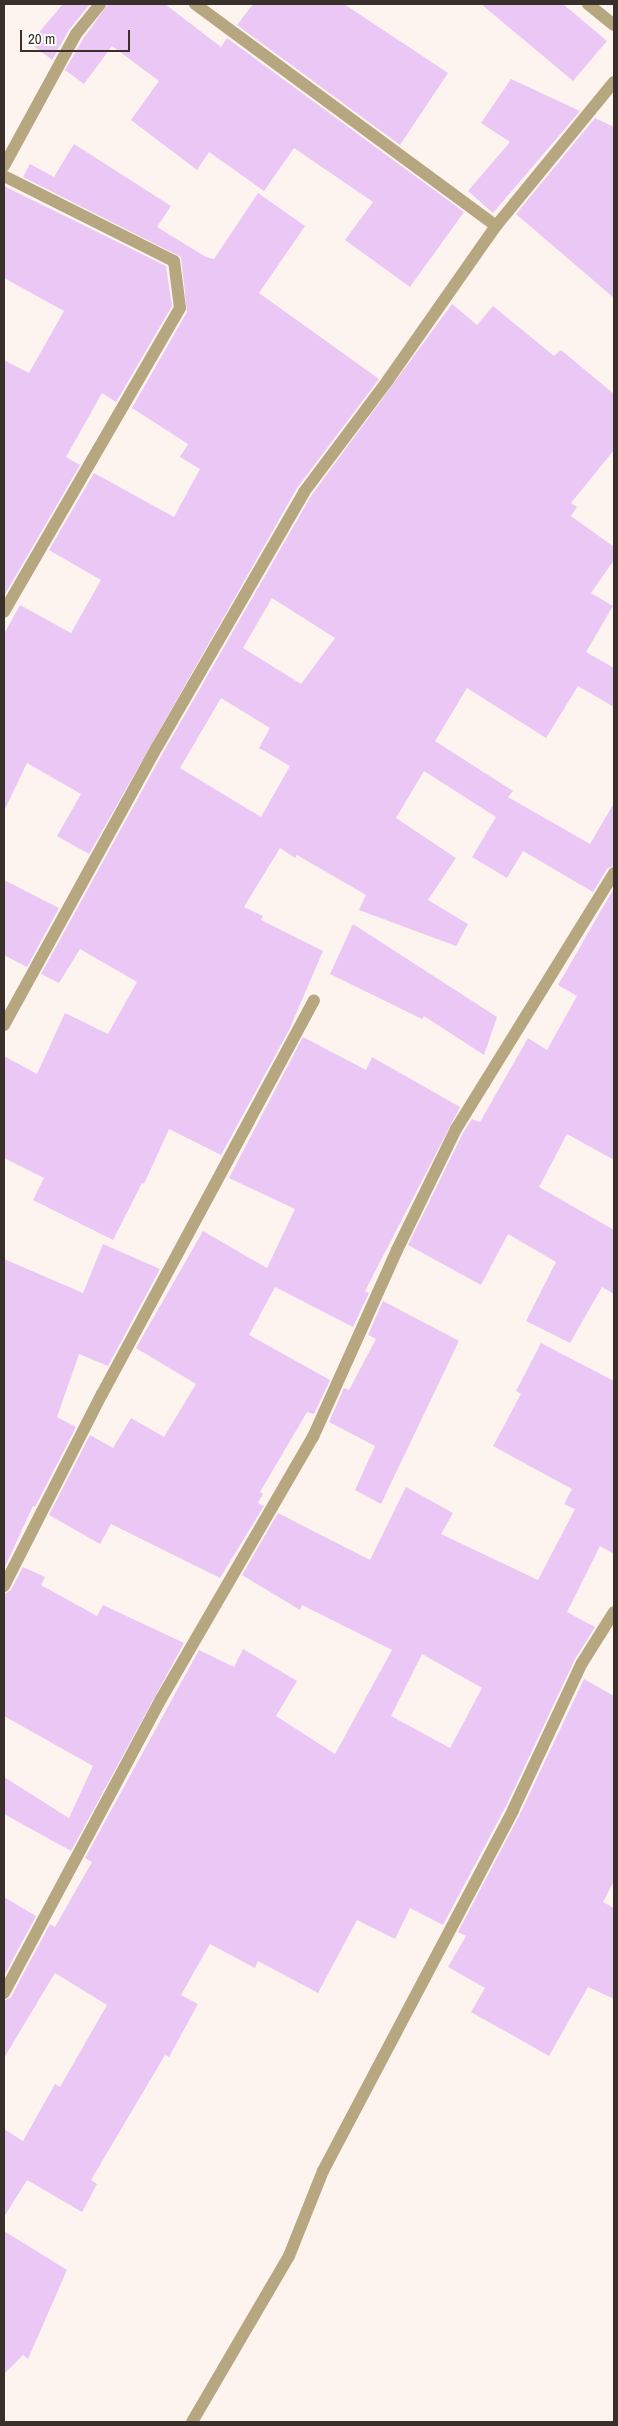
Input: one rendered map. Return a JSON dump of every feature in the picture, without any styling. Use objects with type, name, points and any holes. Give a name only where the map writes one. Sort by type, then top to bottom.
[{"type":"lane","points":[[4,166],[76,34],[100,4]]},
{"type":"lane","points":[[195,4],[496,226]]},
{"type":"lane","points":[[588,4],[614,25]]},
{"type":"lane","points":[[4,1025],[157,747],[304,492],[388,380],[496,226],[614,82]]},
{"type":"lane","points":[[4,176],[174,261],[180,308],[4,612]]},
{"type":"lane","points":[[4,1993],[161,1699],[313,1437],[397,1250],[456,1129],[614,873]]},
{"type":"lane","points":[[4,1586],[102,1394],[314,1000]]},
{"type":"lane","points":[[192,2422],[289,2256],[323,2171],[513,1810],[582,1663],[614,1612]]},
{"type":"building","points":[[63,4],[90,4],[69,30],[52,60],[30,43]]},
{"type":"building","points":[[108,4],[165,4],[221,47],[227,38],[464,212],[410,287],[345,240],[373,202],[294,148],[264,191],[209,152],[197,170],[131,120],[159,81],[112,46],[84,84],[65,70],[83,39]]},
{"type":"building","points":[[253,4],[344,4],[448,73],[400,145],[237,25]]},
{"type":"building","points":[[481,4],[563,4],[607,41],[573,81]]},
{"type":"building","points":[[511,79],[580,111],[493,213],[468,191],[510,142],[481,123]]},
{"type":"building","points":[[595,118],[614,127],[614,298],[516,214]]},
{"type":"building","points":[[74,144],[171,206],[157,227],[206,257],[214,259],[258,193],[305,226],[259,293],[379,379],[297,488],[89,854],[57,836],[81,794],[27,763],[4,811],[4,634],[20,605],[71,633],[101,580],[49,550],[94,473],[174,517],[200,469],[180,457],[188,444],[132,408],[187,312],[181,257],[23,177],[30,164],[54,177]]},
{"type":"building","points":[[4,186],[166,266],[172,306],[116,402],[102,393],[66,457],[80,465],[4,596],[4,360],[29,373],[64,311],[4,278]]},
{"type":"building","points":[[452,304],[477,325],[493,306],[554,356],[561,350],[614,394],[614,450],[571,503],[577,507],[571,516],[614,547],[614,560],[591,593],[613,606],[586,652],[614,668],[614,707],[578,686],[546,738],[467,688],[435,741],[513,791],[508,797],[590,844],[614,803],[614,865],[607,869],[593,892],[523,851],[507,878],[472,857],[496,817],[424,771],[396,818],[456,858],[428,900],[468,924],[456,946],[359,910],[366,895],[297,855],[295,858],[280,848],[244,907],[263,916],[261,920],[323,951],[289,1030],[221,1155],[169,1129],[144,1184],[142,1183],[113,1240],[33,1200],[44,1178],[4,1158],[4,1056],[37,1074],[65,1013],[108,1034],[137,982],[80,949],[59,983],[41,974],[164,751],[311,496]],"holes":[[[272,598],[335,638],[301,684],[243,648]],[[221,698],[270,728],[259,748],[290,766],[261,817],[180,768]]]},
{"type":"building","points":[[4,880],[59,908],[27,967],[4,955]]},
{"type":"building","points":[[614,888],[614,1160],[567,1134],[539,1187],[614,1230],[614,1294],[602,1287],[570,1343],[526,1321],[556,1262],[508,1234],[481,1285],[408,1245],[463,1133],[472,1119],[480,1122],[528,1038],[547,1050],[577,996],[558,985]]},
{"type":"building","points":[[353,924],[497,1017],[484,1055],[424,1016],[422,1019],[330,974]]},
{"type":"building","points":[[303,1037],[366,1070],[372,1057],[460,1107],[365,1291],[369,1293],[353,1327],[275,1287],[249,1335],[330,1380],[314,1414],[307,1412],[260,1492],[263,1494],[258,1503],[264,1506],[220,1578],[111,1524],[100,1544],[49,1515],[90,1435],[113,1448],[131,1418],[164,1437],[196,1384],[136,1348],[203,1231],[267,1268],[295,1209],[229,1178]]},
{"type":"building","points":[[103,1244],[160,1269],[108,1366],[79,1354],[57,1417],[76,1427],[35,1507],[33,1506],[4,1569],[4,1259],[83,1293]]},
{"type":"building","points":[[383,1301],[459,1341],[381,1504],[355,1490],[375,1446],[329,1422],[344,1388],[349,1390],[376,1339],[368,1335]]},
{"type":"building","points":[[541,1343],[614,1381],[614,1554],[600,1546],[567,1612],[595,1627],[575,1659],[506,1806],[443,1925],[410,1908],[395,1939],[357,1920],[318,1993],[258,1961],[255,1968],[210,1944],[181,1995],[198,2004],[169,2057],[165,2055],[91,2180],[97,2184],[82,2212],[27,2180],[4,2217],[4,2129],[23,2141],[55,2084],[60,2087],[107,2005],[55,1973],[4,2058],[4,2001],[11,1997],[50,1924],[55,1927],[92,1862],[85,1858],[199,1650],[234,1667],[243,1649],[297,1681],[276,1716],[335,1754],[392,1650],[302,1605],[300,1610],[242,1575],[278,1513],[370,1560],[406,1487],[453,1513],[441,1534],[538,1580],[575,1509],[564,1504],[572,1489],[493,1446],[521,1394],[516,1391]],"holes":[[[422,1654],[482,1688],[450,1748],[391,1716]]]},
{"type":"building","points":[[23,1567],[45,1577],[41,1585],[97,1616],[103,1605],[184,1643],[71,1851],[4,1814],[4,1777],[69,1818],[93,1766],[4,1716],[4,1594],[11,1590]]},
{"type":"building","points":[[584,1679],[614,1696],[614,1881],[603,1902],[614,1908],[614,1999],[588,1987],[549,2056],[471,2012],[485,1988],[448,1967],[466,1936],[458,1932],[520,1814]]},
{"type":"building","points":[[4,1897],[36,1916],[4,1976]]},
{"type":"building","points":[[4,2231],[67,2270],[28,2359],[23,2355],[4,2374]]}]
